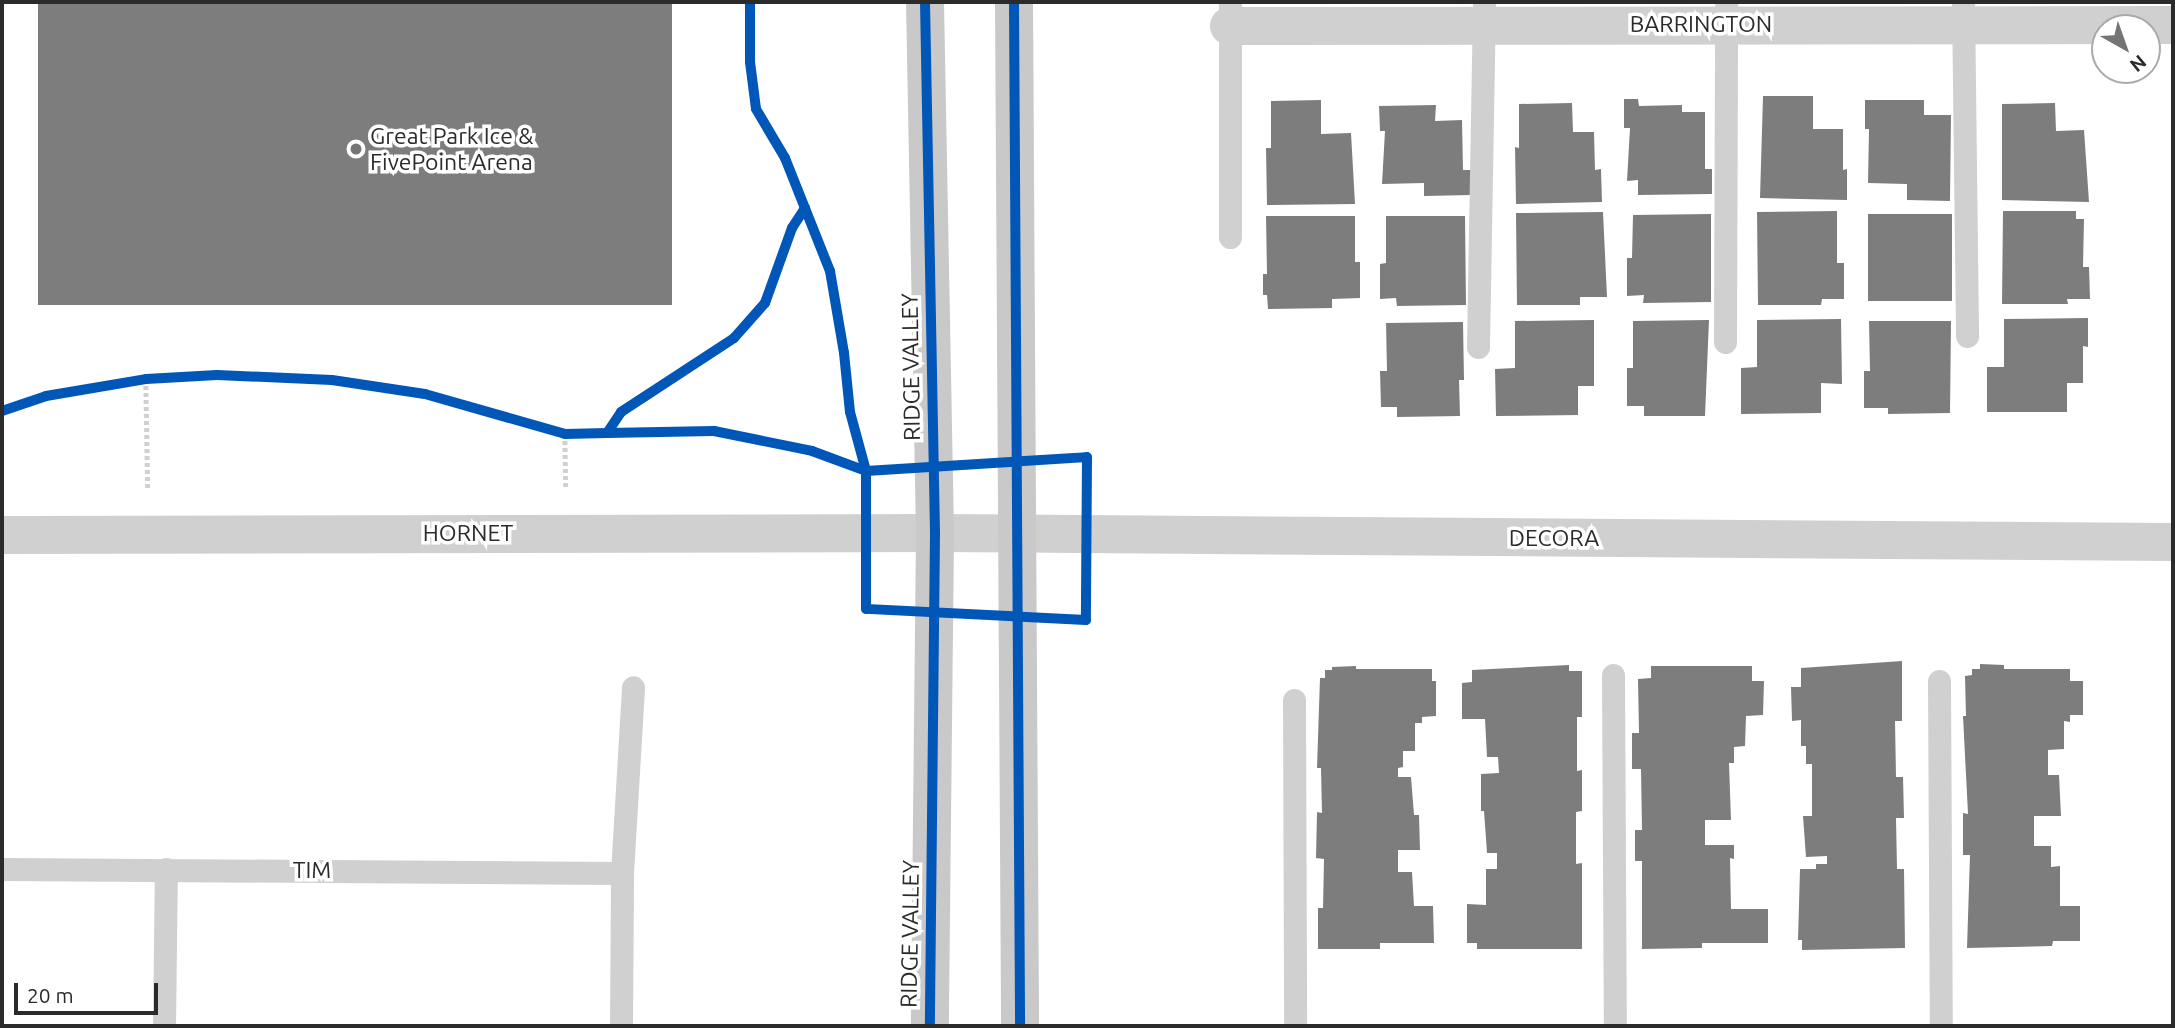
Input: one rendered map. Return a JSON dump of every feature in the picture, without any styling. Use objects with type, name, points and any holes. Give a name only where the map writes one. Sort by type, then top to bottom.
[{"type":"main road","name":"RIDGE VALLEY","points":[[925,2],[935,533],[930,1026]]},
{"type":"main road","points":[[1014,2],[1020,1026]]},
{"type":"street","name":"BARRINGTON","points":[[1230,14],[1963,14],[2173,25]]},
{"type":"street","name":"HORNET","points":[[2,535],[935,533]]},
{"type":"street","name":"DECORA","points":[[935,533],[2173,542]]},
{"type":"lane","points":[[1478,347],[1484,13]]},
{"type":"lane","points":[[1725,342],[1726,13]]},
{"type":"lane","points":[[1230,14],[1230,237]]},
{"type":"lane","points":[[1963,14],[1967,337]]},
{"type":"lane","points":[[1613,675],[1615,1026]]},
{"type":"lane","points":[[1938,681],[1941,1026]]},
{"type":"lane","points":[[621,1026],[622,873],[632,687]]},
{"type":"lane","points":[[1294,700],[1295,1026]]},
{"type":"lane","name":"TIM","points":[[2,869],[622,873]]},
{"type":"lane","points":[[164,1026],[166,869]]},
{"type":"path","points":[[133,381],[152,378],[148,535]]},
{"type":"path","points":[[552,430],[579,434]]},
{"type":"path","points":[[565,434],[567,533]]},
{"type":"building","name":"Great Park Ice & FivePoint Arena","points":[[38,2],[672,2],[672,305],[38,305]]},
{"type":"building","points":[[1763,96],[1813,96],[1813,129],[1843,129],[1843,170],[1847,169],[1847,200],[1760,198]]},
{"type":"building","points":[[1624,99],[1638,99],[1639,106],[1682,105],[1682,112],[1705,112],[1705,169],[1712,169],[1712,194],[1638,195],[1638,180],[1627,181],[1630,128],[1624,128]]},
{"type":"building","points":[[1321,100],[1321,134],[1351,133],[1355,204],[1267,205],[1266,148],[1271,148],[1271,101]]},
{"type":"building","points":[[1865,100],[1924,100],[1924,115],[1951,115],[1950,201],[1907,200],[1907,184],[1868,183],[1869,129],[1865,129]]},
{"type":"building","points":[[1572,103],[1573,132],[1594,132],[1595,170],[1601,169],[1602,202],[1516,204],[1515,147],[1519,148],[1519,104]]},
{"type":"building","points":[[2055,103],[2056,131],[2084,130],[2089,202],[2002,200],[2002,104]]},
{"type":"building","points":[[1436,105],[1435,121],[1462,120],[1463,170],[1471,170],[1471,195],[1424,196],[1424,183],[1382,184],[1385,131],[1380,131],[1379,106]]},
{"type":"building","points":[[1837,211],[1837,263],[1844,263],[1844,299],[1822,299],[1821,305],[1758,305],[1757,212]]},
{"type":"building","points":[[2003,211],[2076,211],[2076,219],[2084,219],[2083,267],[2089,267],[2090,299],[2067,299],[2068,304],[2002,304]]},
{"type":"building","points":[[1603,212],[1607,297],[1580,297],[1580,305],[1517,305],[1516,213]]},
{"type":"building","points":[[1711,214],[1711,302],[1643,303],[1644,295],[1627,296],[1627,258],[1632,258],[1633,215]]},
{"type":"building","points":[[1868,214],[1952,214],[1952,301],[1868,301]]},
{"type":"building","points":[[1266,216],[1355,216],[1355,262],[1360,262],[1360,298],[1332,299],[1332,308],[1268,309],[1267,295],[1263,295],[1263,274],[1267,274]]},
{"type":"building","points":[[1386,216],[1465,216],[1466,305],[1397,306],[1396,298],[1380,299],[1380,264],[1386,263]]},
{"type":"building","points":[[2088,318],[2088,347],[2083,346],[2083,383],[2067,383],[2067,412],[1987,412],[1987,367],[2004,367],[2004,319]]},
{"type":"building","points":[[1841,319],[1842,384],[1821,383],[1821,413],[1741,414],[1741,368],[1757,367],[1757,320]]},
{"type":"building","points":[[1594,320],[1594,386],[1578,386],[1578,415],[1496,416],[1495,369],[1515,368],[1515,321]]},
{"type":"building","points":[[1709,320],[1705,416],[1644,416],[1644,406],[1627,406],[1627,368],[1633,368],[1633,321]]},
{"type":"building","points":[[1869,321],[1951,321],[1950,413],[1888,414],[1888,408],[1864,408],[1864,371],[1870,371]]},
{"type":"building","points":[[1463,322],[1464,380],[1459,380],[1460,416],[1397,417],[1397,407],[1381,407],[1380,371],[1387,371],[1386,323]]},
{"type":"building","points":[[1902,661],[1902,721],[1895,721],[1896,777],[1903,777],[1904,818],[1896,818],[1897,869],[1904,869],[1905,948],[1802,950],[1802,940],[1798,940],[1800,869],[1816,869],[1816,864],[1827,864],[1827,856],[1806,857],[1803,816],[1812,816],[1812,764],[1806,764],[1806,746],[1801,746],[1801,720],[1792,721],[1791,687],[1801,687],[1801,668]]},
{"type":"building","points":[[1980,664],[2004,665],[2004,669],[2070,669],[2070,681],[2083,681],[2083,715],[2070,715],[2070,722],[2064,721],[2064,749],[2048,750],[2048,775],[2059,775],[2061,816],[2034,816],[2034,846],[2051,846],[2051,867],[2060,866],[2060,906],[2080,906],[2080,941],[2053,941],[2052,946],[1967,948],[1970,855],[1963,855],[1963,813],[1968,814],[1963,716],[1966,716],[1965,676],[1972,675],[1972,669],[1980,669]]},
{"type":"building","points":[[1569,665],[1569,671],[1582,671],[1582,717],[1577,717],[1577,771],[1582,770],[1582,811],[1576,812],[1576,864],[1582,863],[1582,949],[1477,949],[1477,943],[1467,943],[1467,904],[1486,905],[1486,869],[1497,869],[1497,853],[1487,853],[1484,811],[1481,811],[1481,774],[1499,773],[1498,757],[1487,757],[1485,719],[1462,719],[1462,683],[1472,682],[1472,670]]},
{"type":"building","points":[[1356,666],[1356,669],[1432,669],[1432,681],[1436,681],[1436,716],[1422,717],[1422,723],[1415,723],[1415,751],[1403,751],[1403,767],[1398,768],[1398,777],[1411,777],[1414,815],[1419,815],[1420,850],[1398,850],[1398,872],[1412,872],[1414,906],[1433,906],[1434,943],[1380,943],[1380,949],[1318,949],[1318,908],[1323,908],[1324,859],[1316,858],[1317,812],[1322,813],[1321,768],[1317,768],[1320,678],[1325,678],[1325,670],[1332,670],[1332,667]]},
{"type":"building","points":[[1651,666],[1752,666],[1752,681],[1764,681],[1763,715],[1746,716],[1745,746],[1734,747],[1734,763],[1729,763],[1731,820],[1705,820],[1705,845],[1734,845],[1734,859],[1730,858],[1731,909],[1768,909],[1768,943],[1702,943],[1702,948],[1642,949],[1642,861],[1635,861],[1635,830],[1642,830],[1641,769],[1632,769],[1632,733],[1639,733],[1638,679],[1651,678]]},
{"type":"cycle path","points":[[750,2],[750,62],[756,109],[785,158],[830,271],[844,353],[850,412],[866,471]]},
{"type":"cycle path","points":[[925,2],[935,533],[930,1026]]},
{"type":"cycle path","points":[[1014,2],[1020,1026]]},
{"type":"cycle path","points":[[2,411],[46,396],[146,379],[217,375],[332,380],[425,394],[565,434],[607,433],[621,412],[734,338],[765,303],[792,228],[805,208]]},
{"type":"cycle path","points":[[607,433],[714,431],[812,451],[866,471]]},
{"type":"cycle path","points":[[1087,457],[1086,620],[866,609],[866,471],[1087,457]]},
{"type":"place","name":"Great Park Ice & FivePoint Arena","points":[[356,149]]}]
